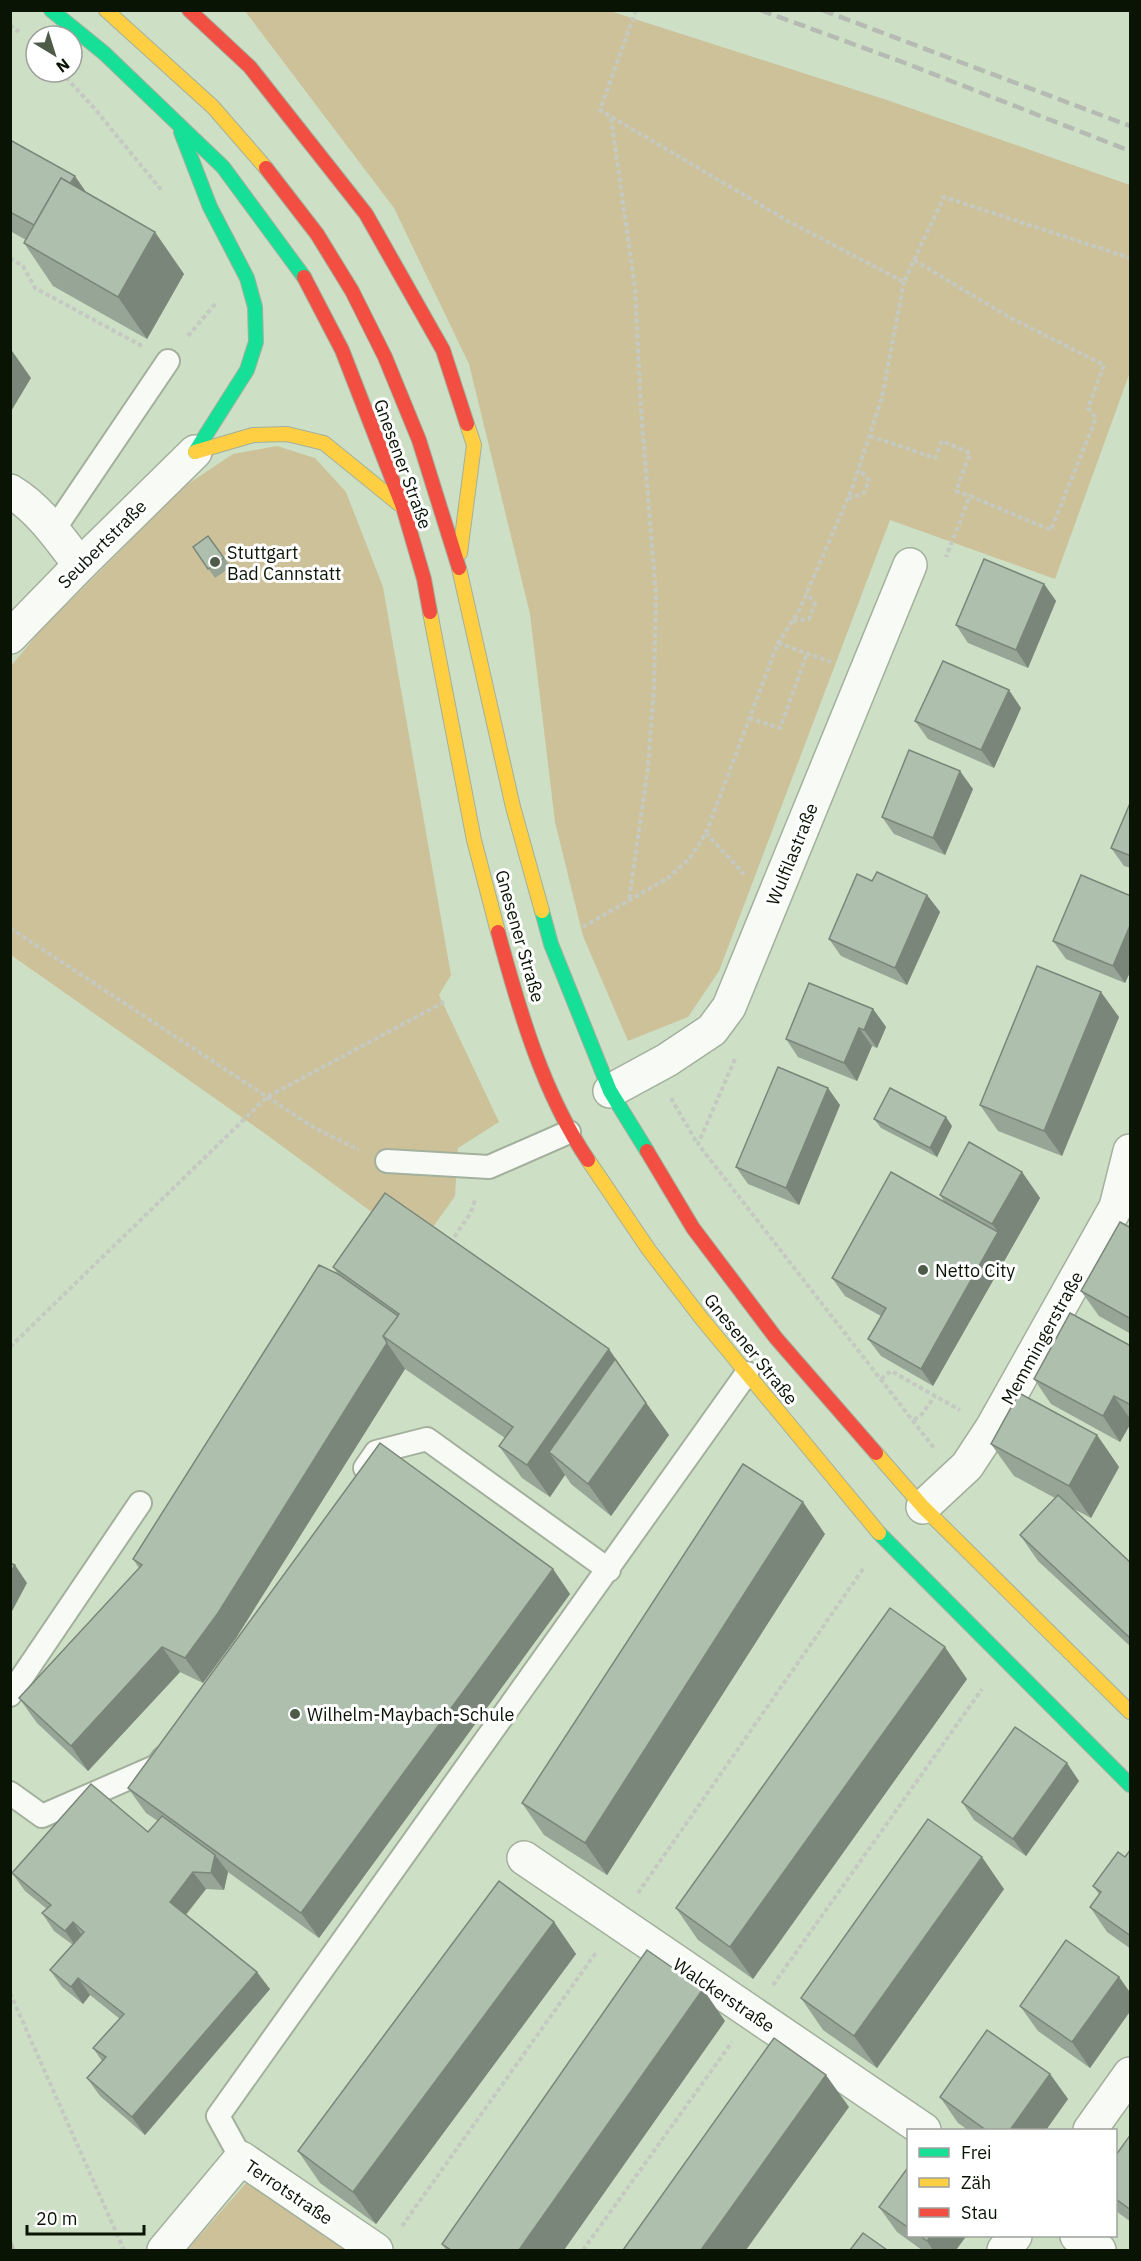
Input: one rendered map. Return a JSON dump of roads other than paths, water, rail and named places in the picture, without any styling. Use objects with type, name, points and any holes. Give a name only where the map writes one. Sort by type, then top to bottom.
[{"type":"main road","name":"Gnesener Straße","points":[[51,10],[104,53],[223,167],[309,284],[342,350],[403,507],[424,579],[474,840],[505,957],[536,1053],[569,1132],[649,1250],[884,1539],[1131,1785]]},
{"type":"main road","name":"Gnesener Straße","points":[[106,10],[213,106],[260,160],[316,234],[352,291],[385,357],[419,440],[458,564],[513,807],[548,932],[610,1091],[693,1227],[776,1338],[924,1507],[1131,1712]]},
{"type":"main road","points":[[189,10],[250,67],[366,214],[443,350],[474,445],[458,564]]},
{"type":"main road","points":[[177,122],[210,207],[247,278],[255,307],[255,342],[247,370],[195,452]]},
{"type":"main road","points":[[195,452],[252,435],[287,434],[324,444],[403,507]]},
{"type":"street","name":"Seubertstraße","points":[[10,637],[195,452]]},
{"type":"street","points":[[19,496],[53,531],[80,565]]},
{"type":"street","name":"Wulfilastraße","points":[[610,1091],[667,1060],[712,1030],[729,1007],[910,564]]},
{"type":"street","name":"Memmingerstraße","points":[[924,1507],[967,1466],[992,1428],[1116,1207],[1131,1151]]},
{"type":"street","name":"Walckerstraße","points":[[524,1858],[923,2129]]},
{"type":"street","points":[[1091,2129],[1131,2074]]},
{"type":"street","name":"Terrotstraße","points":[[164,2250],[241,2158],[387,2241]]},
{"type":"street","points":[[1004,2250],[1014,2237]]},
{"type":"street","points":[[1080,2237],[1099,2250]]},
{"type":"lane","points":[[53,531],[168,361]]},
{"type":"lane","points":[[387,1161],[489,1167],[569,1132]]},
{"type":"lane","points":[[241,2158],[218,2116],[609,1570],[747,1373]]},
{"type":"lane","points":[[356,1482],[376,1452],[427,1439],[609,1570]]},
{"type":"lane","points":[[10,1695],[140,1503]]},
{"type":"lane","points":[[10,1792],[42,1816],[157,1766],[178,1737]]},
{"type":"railway","points":[[760,10],[905,63],[1130,151]]},
{"type":"railway","points":[[822,10],[1130,126]]},
{"type":"railway","points":[[10,2242],[13,2250]]},
{"type":"place","name":"Stuttgart Bad Cannstatt","points":[[215,562]]},
{"type":"place","name":"Netto City","points":[[923,1270]]},
{"type":"place","name":"Wilhelm-Maybach-Schule","points":[[295,1714]]}]
